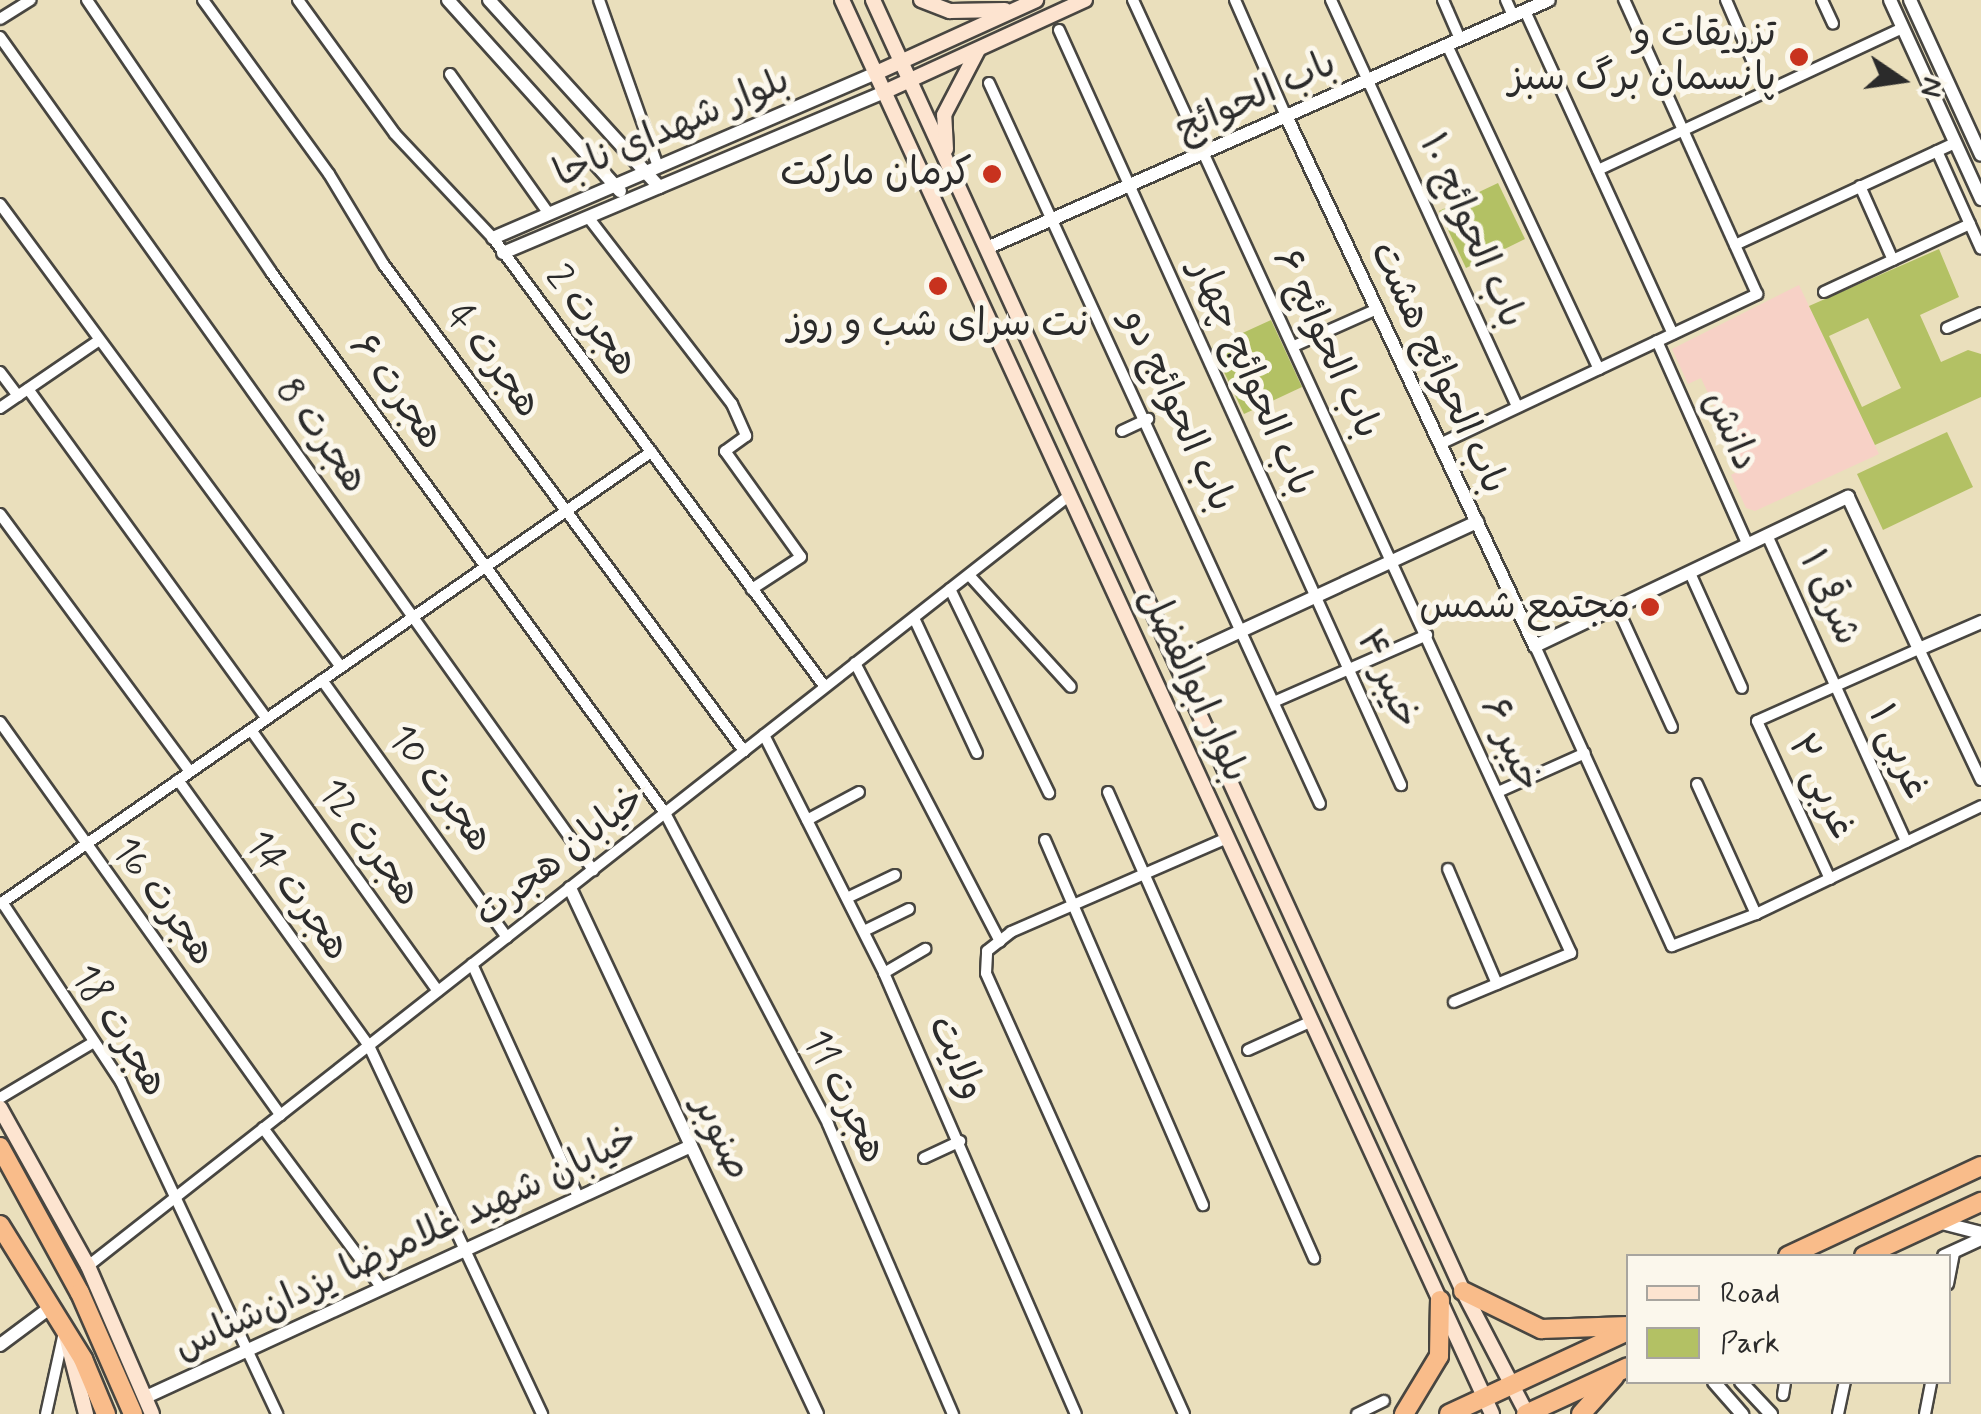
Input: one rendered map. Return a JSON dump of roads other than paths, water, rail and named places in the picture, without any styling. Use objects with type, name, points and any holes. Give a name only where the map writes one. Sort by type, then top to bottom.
[{"type":"highway","points":[[0,1147],[80,1293],[133,1414]]},
{"type":"highway","points":[[1792,1254],[1981,1166]]},
{"type":"highway","points":[[1868,1254],[1981,1202]]},
{"type":"highway","points":[[0,1225],[65,1330],[106,1414]]},
{"type":"highway","points":[[1463,1291],[1542,1329],[1626,1329]]},
{"type":"highway","points":[[1404,1414],[1439,1356],[1440,1300]]},
{"type":"highway","points":[[1450,1414],[1488,1406],[1510,1386],[1626,1330]]},
{"type":"highway","points":[[1526,1414],[1623,1370]]},
{"type":"highway","points":[[1581,1414],[1623,1370]]},
{"type":"main road","name":"بلوار ابوالفضل","points":[[842,0],[1488,1406]]},
{"type":"main road","name":"بلوار ابوالفضل","points":[[873,0],[1463,1291],[1526,1414]]},
{"type":"main road","points":[[922,0],[950,11],[1015,9]]},
{"type":"main road","points":[[876,73],[1036,0]]},
{"type":"main road","points":[[884,92],[1085,0]]},
{"type":"main road","points":[[946,160],[944,115],[958,78],[979,48]]},
{"type":"main road","points":[[1294,982],[1317,972]]},
{"type":"main road","points":[[0,1108],[88,1266],[152,1414]]},
{"type":"main road","points":[[65,1330],[86,1414]]},
{"type":"street","points":[[0,19],[30,0]]},
{"type":"street","name":"هجرت ۶","points":[[87,0],[271,272],[664,813]]},
{"type":"street","name":"هجرت 4","points":[[203,0],[329,174],[384,265],[744,751]]},
{"type":"street","name":"هجرت 2","points":[[298,0],[395,134],[493,238],[825,688]]},
{"type":"street","points":[[448,0],[628,200]]},
{"type":"street","points":[[490,0],[652,170]]},
{"type":"street","points":[[599,0],[659,187]]},
{"type":"street","name":"باب الحوائج ۶","points":[[1133,0],[1394,561]]},
{"type":"street","points":[[1234,0],[1286,116]]},
{"type":"street","name":"باب الحوائج ۱۰","points":[[1331,0],[1517,408]]},
{"type":"street","points":[[1443,0],[1453,42],[1599,369]]},
{"type":"street","points":[[1506,0],[1519,13],[1598,170],[1673,334]]},
{"type":"street","name":"باب الحوائج","points":[[987,248],[1549,0]]},
{"type":"street","points":[[1440,444],[1757,294],[1624,0]]},
{"type":"street","points":[[1726,0],[1752,60]]},
{"type":"street","points":[[1822,0],[1833,24]]},
{"type":"street","points":[[1890,0],[1981,200]]},
{"type":"street","points":[[1910,0],[1981,155]]},
{"type":"street","points":[[1598,170],[1902,28]]},
{"type":"street","name":"باب الحوائج چهار","points":[[1059,30],[1317,596]]},
{"type":"street","name":"هجرت 8","points":[[0,37],[592,870]]},
{"type":"street","name":"بلوار شهدای ناجا","points":[[493,238],[876,73]]},
{"type":"street","points":[[450,74],[549,214]]},
{"type":"street","name":"باب الحوائج دو","points":[[989,83],[1148,418],[1320,804]]},
{"type":"street","name":"بلوار شهدای ناجا","points":[[503,253],[884,92]]},
{"type":"street","name":"باب الحوائج هشت","points":[[1286,116],[1535,646]]},
{"type":"street","points":[[1734,245],[1955,142]]},
{"type":"street","points":[[1937,151],[1981,250]]},
{"type":"street","points":[[1860,186],[1893,260]]},
{"type":"street","points":[[0,204],[341,667]]},
{"type":"street","points":[[588,217],[732,404],[746,436],[724,451],[801,558],[752,589]]},
{"type":"street","points":[[1824,292],[1970,224]]},
{"type":"street","points":[[1294,346],[1377,309]]},
{"type":"street","points":[[1947,328],[1981,313]]},
{"type":"street","points":[[0,408],[98,341]]},
{"type":"street","name":"دانش","points":[[1657,341],[1748,545]]},
{"type":"street","points":[[0,372],[18,396]]},
{"type":"street","points":[[28,389],[267,719]]},
{"type":"street","points":[[1122,431],[1148,418]]},
{"type":"street","points":[[1,903],[651,452]]},
{"type":"street","name":"خیابان هجرت","points":[[88,1266],[1070,495]]},
{"type":"street","points":[[1981,780],[1848,497],[1535,646],[1672,946],[1756,914],[1981,806]]},
{"type":"street","points":[[0,514],[190,772]]},
{"type":"street","points":[[1176,662],[1477,522]]},
{"type":"street","name":"۱ شرقی","points":[[1768,535],[1836,686]]},
{"type":"street","name":"خیبر ۶","points":[[1394,561],[1571,954],[1497,984]]},
{"type":"street","points":[[1690,572],[1742,688]]},
{"type":"street","points":[[969,574],[1071,687]]},
{"type":"street","points":[[950,589],[1049,793]]},
{"type":"street","name":"خیبر ۴","points":[[1317,596],[1401,786]]},
{"type":"street","points":[[1617,607],[1672,727]]},
{"type":"street","points":[[914,618],[977,754]]},
{"type":"street","points":[[1836,686],[1980,626]]},
{"type":"street","points":[[1276,701],[1427,634]]},
{"type":"street","points":[[855,664],[1000,941]]},
{"type":"street","name":"هجرت 10","points":[[322,680],[507,937]]},
{"type":"street","name":"۲ غربی","points":[[1830,878],[1758,721],[1836,686]]},
{"type":"street","name":"۱ غربی","points":[[1836,686],[1906,842]]},
{"type":"street","name":"هجرت 16","points":[[0,722],[280,1115]]},
{"type":"street","name":"هجرت 12","points":[[251,730],[438,991]]},
{"type":"street","name":"ولایت","points":[[764,735],[884,973],[1075,1414]]},
{"type":"street","points":[[1498,792],[1585,753]]},
{"type":"street","name":"هجرت 14","points":[[178,780],[369,1046],[542,1414]]},
{"type":"street","points":[[1698,784],[1756,914]]},
{"type":"street","points":[[807,820],[859,792]]},
{"type":"street","points":[[1108,792],[1314,1258]]},
{"type":"street","name":"هجرت 11","points":[[664,813],[828,1124],[953,1414]]},
{"type":"street","points":[[1184,1414],[986,972],[987,951],[1073,905],[1227,838]]},
{"type":"street","points":[[1045,840],[1203,1205]]},
{"type":"street","points":[[1448,868],[1497,984],[1454,1002]]},
{"type":"street","points":[[849,897],[895,876]]},
{"type":"street","name":"صنوبر","points":[[570,888],[818,1414]]},
{"type":"street","name":"هجرت 18","points":[[1,903],[94,1042],[178,1195],[277,1414]]},
{"type":"street","points":[[864,931],[910,909]]},
{"type":"street","points":[[884,973],[925,949]]},
{"type":"street","points":[[472,964],[578,1197]]},
{"type":"street","points":[[1248,1050],[1312,1021]]},
{"type":"street","points":[[0,1098],[94,1042]]},
{"type":"street","points":[[263,1128],[381,1287]]},
{"type":"street","points":[[924,1158],[960,1141]]},
{"type":"street","name":"خیابان شهید غلامرضا یزدان‌شناس","points":[[146,1397],[691,1146]]},
{"type":"street","points":[[1938,1222],[1981,1236]]},
{"type":"street","points":[[1949,1254],[1981,1236]]},
{"type":"street","points":[[0,1345],[51,1306]]},
{"type":"street","points":[[46,1414],[65,1330]]},
{"type":"street","points":[[1716,1384],[1742,1414]]},
{"type":"street","points":[[1743,1384],[1771,1414]]},
{"type":"street","points":[[1782,1395],[1785,1384]]},
{"type":"street","points":[[1838,1414],[1845,1384]]},
{"type":"street","points":[[1926,1409],[1931,1384]]},
{"type":"street","points":[[1357,1414],[1384,1401]]},
{"type":"place","name":"تزریقات و پانسمان برگ سبز","points":[[1799,57]]},
{"type":"place","name":"کرمان مارکت","points":[[992,174]]},
{"type":"place","name":"نت سرای شب و روز","points":[[938,286]]},
{"type":"place","name":"مجتمع شمس","points":[[1650,607]]}]
